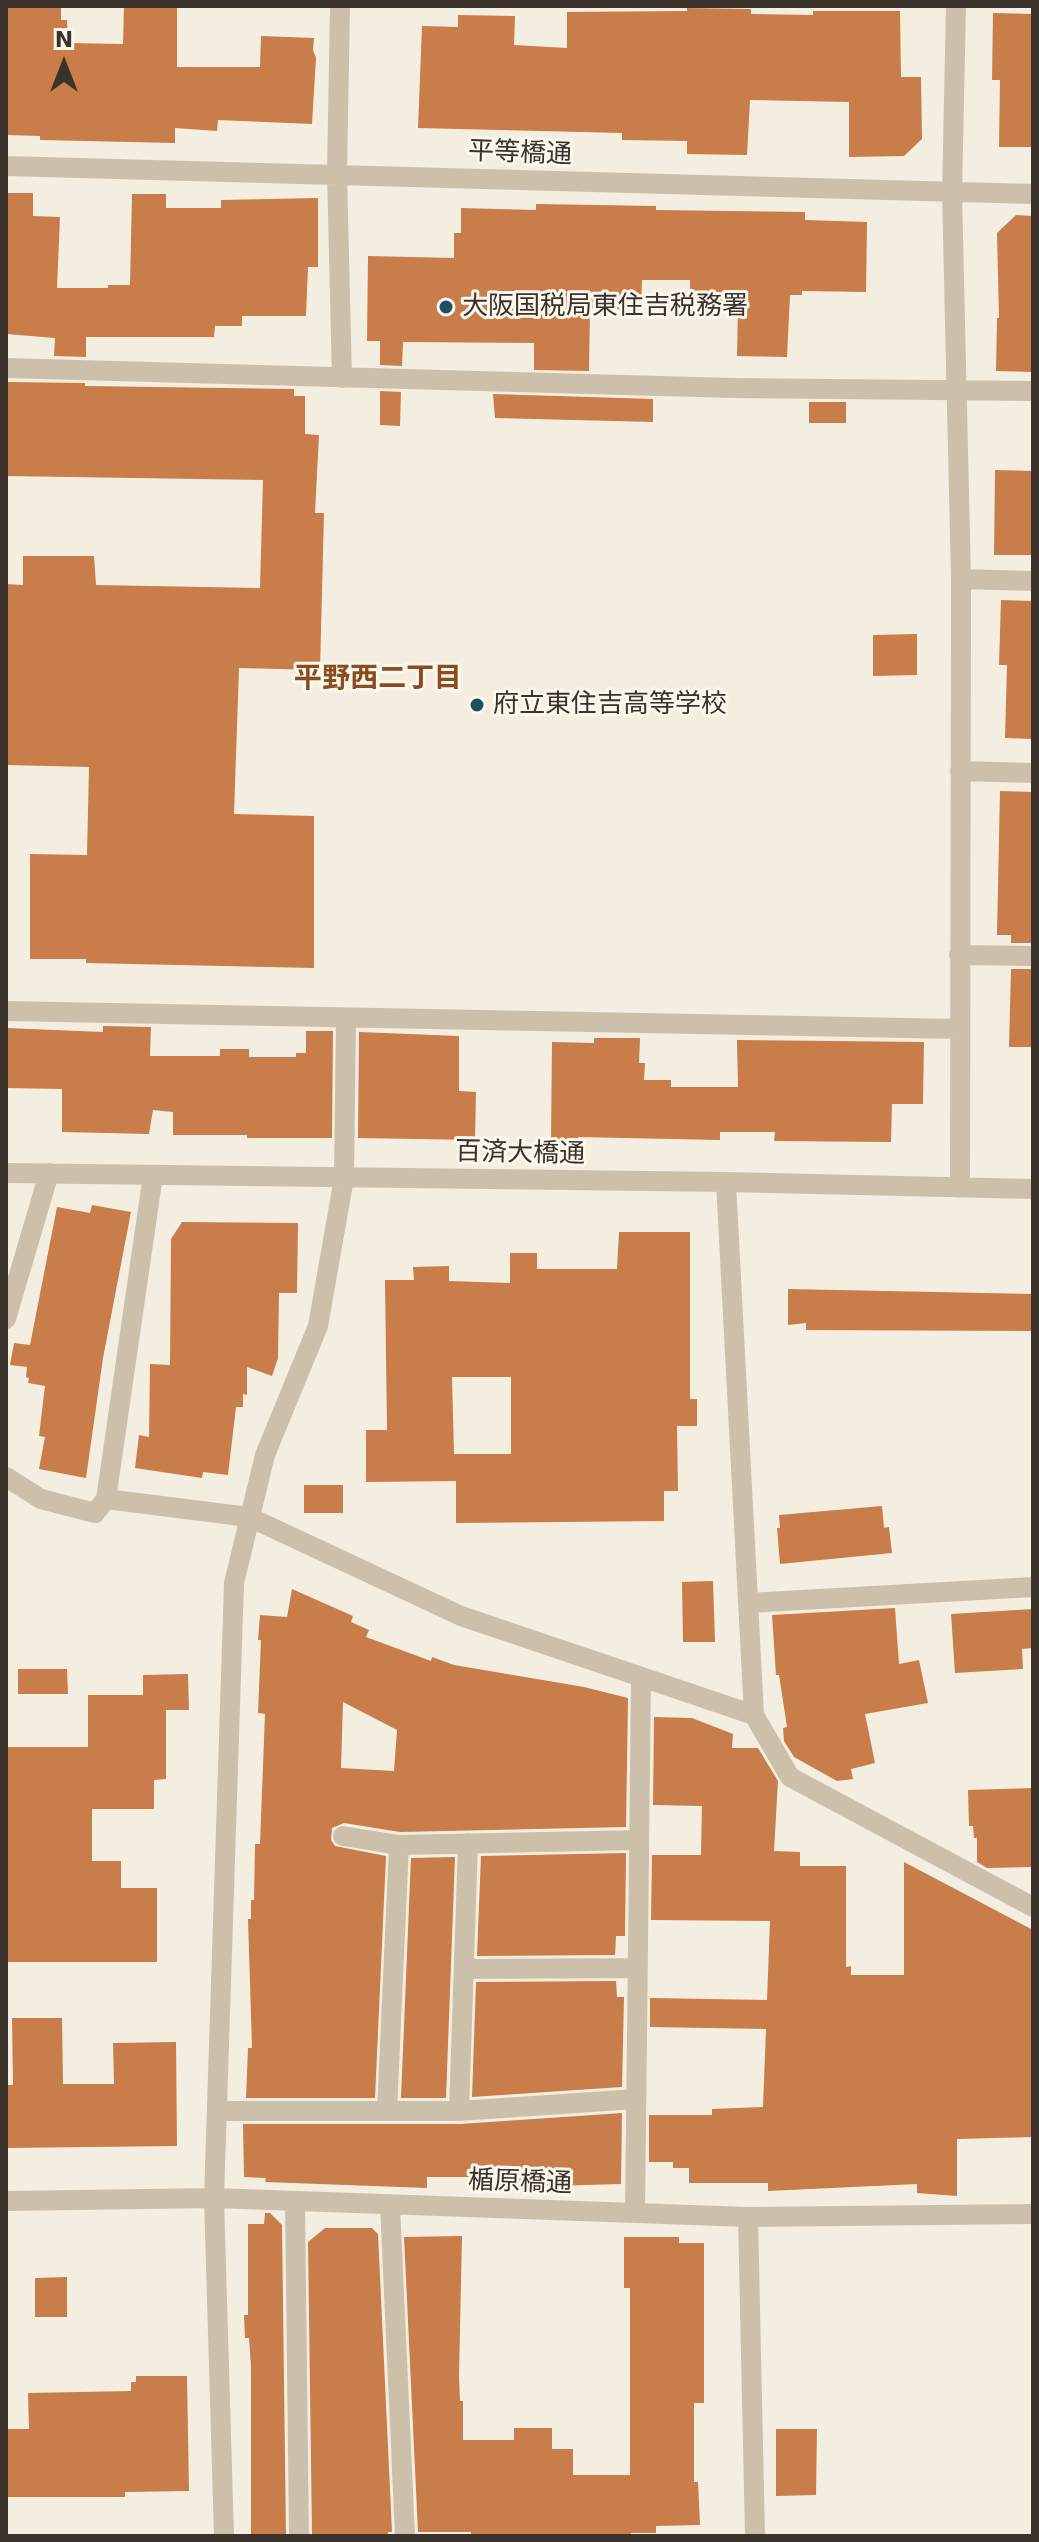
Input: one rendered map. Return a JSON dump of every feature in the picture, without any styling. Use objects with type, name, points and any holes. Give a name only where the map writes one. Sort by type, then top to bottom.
[{"type":"street","points":[[340,6],[337,174],[342,378]]},
{"type":"street","points":[[956,6],[952,193],[961,579],[960,1188]]},
{"type":"street","name":"平等橋通","points":[[6,166],[1033,194]]},
{"type":"street","points":[[6,368],[733,388],[1033,391]]},
{"type":"street","points":[[961,579],[1033,581]]},
{"type":"street","points":[[960,771],[1033,773]]},
{"type":"street","points":[[959,955],[1033,956]]},
{"type":"street","points":[[6,1011],[960,1029]]},
{"type":"street","points":[[224,2536],[214,2198],[234,1583],[265,1455],[318,1326],[344,1178],[346,1019]]},
{"type":"street","name":"百済大橋通","points":[[6,1173],[1033,1189]]},
{"type":"street","points":[[6,1319],[49,1173]]},
{"type":"street","points":[[6,1477],[41,1499],[95,1513],[106,1499],[153,1175]]},
{"type":"street","points":[[726,1182],[754,1715],[790,1777],[1033,1907]]},
{"type":"street","points":[[106,1499],[249,1517],[461,1616],[754,1715]]},
{"type":"street","points":[[748,1603],[1033,1587]]},
{"type":"street","points":[[635,2213],[641,1677]]},
{"type":"street","points":[[343,1836],[399,1845],[638,1840]]},
{"type":"street","points":[[459,2111],[468,1843]]},
{"type":"street","points":[[387,2111],[399,1845]]},
{"type":"street","points":[[464,1969],[637,1968]]},
{"type":"street","points":[[217,2111],[459,2111],[636,2099]]},
{"type":"street","name":"楯原橋通","points":[[6,2201],[214,2198],[748,2217],[1033,2214]]},
{"type":"street","points":[[295,2201],[299,2536]]},
{"type":"street","points":[[390,2204],[405,2536]]},
{"type":"street","points":[[748,2217],[755,2536]]},
{"type":"building","points":[[6,6],[61,6],[61,20],[67,20],[68,43],[123,44],[124,6],[177,6],[177,67],[260,67],[261,36],[314,38],[316,58],[312,124],[218,120],[217,131],[175,128],[175,143],[40,140],[40,136],[6,135]]},
{"type":"building","points":[[687,8],[751,9],[751,14],[813,15],[813,11],[900,11],[901,77],[921,77],[922,139],[904,156],[849,157],[849,102],[750,100],[747,155],[687,154],[687,141],[622,140],[622,133],[418,128],[422,26],[458,27],[458,15],[515,16],[514,45],[567,48],[567,12],[687,11]]},
{"type":"building","points":[[993,13],[1033,14],[1031,147],[999,147],[1000,80],[992,80]]},
{"type":"building","points":[[6,193],[33,193],[33,216],[60,217],[57,288],[130,285],[132,194],[166,194],[166,208],[221,208],[221,200],[318,198],[318,267],[308,267],[306,316],[242,316],[242,326],[215,326],[214,337],[86,337],[86,357],[54,356],[55,338],[6,334]]},
{"type":"building","points":[[536,204],[656,206],[656,210],[805,212],[805,220],[867,222],[866,292],[802,291],[802,295],[790,295],[787,357],[737,356],[738,306],[690,306],[690,280],[642,280],[641,310],[590,308],[589,371],[534,370],[534,343],[403,342],[402,366],[380,365],[380,341],[367,341],[368,256],[454,258],[454,233],[461,233],[461,208],[536,210]]},
{"type":"building","points":[[1016,215],[1033,216],[1033,372],[996,371],[999,318],[997,233]]},
{"type":"building","points":[[6,382],[294,389],[294,396],[305,396],[305,434],[319,435],[315,513],[324,513],[320,670],[239,668],[234,814],[314,816],[314,968],[30,959],[30,854],[87,855],[89,767],[6,765],[6,584],[23,585],[23,556],[94,556],[96,585],[260,588],[263,480],[6,476]]},
{"type":"building","points":[[380,391],[401,392],[400,426],[380,425]]},
{"type":"building","points":[[493,394],[653,399],[653,422],[495,418]]},
{"type":"building","points":[[809,402],[846,402],[846,423],[809,423]]},
{"type":"building","points":[[995,470],[1033,471],[1033,555],[994,555]]},
{"type":"building","points":[[1001,600],[1033,601],[1033,739],[1005,738],[1007,665],[999,665]]},
{"type":"building","points":[[917,634],[917,675],[873,676],[873,635]]},
{"type":"building","points":[[1000,791],[1033,792],[1033,943],[1011,943],[1011,935],[997,935]]},
{"type":"building","points":[[1011,969],[1033,969],[1033,1047],[1009,1047]]},
{"type":"building","points":[[103,1026],[151,1027],[150,1056],[220,1056],[220,1049],[249,1049],[249,1057],[296,1057],[296,1053],[306,1053],[306,1031],[333,1031],[332,1138],[173,1135],[173,1112],[153,1110],[149,1134],[62,1132],[62,1089],[6,1088],[6,1028],[103,1032]]},
{"type":"building","points":[[359,1032],[459,1036],[459,1091],[476,1092],[475,1140],[358,1138]]},
{"type":"building","points":[[594,1038],[640,1038],[639,1063],[645,1063],[644,1080],[671,1080],[671,1087],[738,1087],[737,1040],[924,1042],[923,1104],[892,1104],[891,1142],[774,1141],[775,1132],[720,1132],[720,1140],[578,1137],[578,1140],[551,1140],[552,1042],[594,1043]]},
{"type":"building","points":[[92,1205],[131,1212],[103,1358],[86,1478],[39,1469],[45,1437],[39,1436],[45,1386],[28,1383],[27,1367],[10,1365],[14,1343],[30,1345],[57,1207],[90,1213]]},
{"type":"building","points":[[182,1222],[298,1223],[297,1293],[279,1293],[278,1358],[272,1376],[247,1367],[247,1395],[243,1394],[243,1407],[236,1407],[228,1475],[203,1472],[202,1478],[135,1468],[139,1435],[149,1437],[150,1364],[170,1365],[171,1239]]},
{"type":"building","points":[[619,1232],[690,1232],[690,1399],[697,1399],[697,1426],[677,1426],[678,1491],[664,1491],[664,1521],[456,1523],[456,1481],[366,1482],[366,1430],[387,1430],[385,1280],[414,1280],[413,1267],[449,1266],[449,1281],[510,1283],[510,1253],[537,1253],[537,1269],[617,1269]],"holes":[[[452,1377],[511,1377],[511,1454],[454,1454]]]},
{"type":"building","points":[[788,1289],[1033,1294],[1033,1331],[806,1330],[806,1323],[788,1325]]},
{"type":"building","points":[[304,1485],[343,1485],[343,1513],[304,1513]]},
{"type":"building","points":[[882,1506],[884,1528],[889,1527],[892,1553],[780,1564],[779,1515]]},
{"type":"building","points":[[713,1581],[715,1642],[683,1642],[682,1582]]},
{"type":"building","points":[[292,1589],[353,1616],[351,1622],[369,1630],[366,1637],[431,1661],[432,1657],[454,1665],[584,1687],[628,1698],[626,1827],[400,1832],[344,1823],[332,1828],[331,1840],[335,1846],[386,1856],[375,2098],[246,2098],[248,2048],[252,2048],[248,1919],[251,1919],[251,1900],[254,1900],[255,1844],[260,1844],[265,1714],[258,1713],[260,1615],[287,1617]],"holes":[[[343,1702],[397,1730],[394,1771],[341,1768]]]},
{"type":"building","points":[[895,1608],[899,1664],[919,1660],[928,1703],[865,1714],[875,1763],[851,1769],[853,1779],[837,1781],[794,1757],[784,1741],[783,1728],[787,1727],[779,1675],[776,1675],[772,1615]]},
{"type":"building","points":[[1033,1609],[1033,1648],[1022,1649],[1023,1669],[955,1673],[951,1614]]},
{"type":"building","points":[[18,1669],[67,1669],[68,1694],[18,1694]]},
{"type":"building","points":[[188,1674],[189,1710],[166,1710],[166,1779],[154,1780],[154,1809],[92,1809],[92,1861],[121,1861],[121,1888],[157,1888],[157,1962],[6,1962],[6,1747],[88,1747],[88,1695],[143,1695],[143,1675]]},
{"type":"building","points":[[654,1717],[692,1718],[733,1734],[732,1748],[758,1748],[778,1781],[774,1851],[800,1852],[800,1866],[846,1866],[846,1967],[851,1966],[851,1975],[904,1975],[904,1862],[1033,1930],[1033,2137],[957,2139],[957,2196],[917,2193],[917,2184],[768,2191],[768,2183],[689,2183],[689,2168],[673,2168],[673,2162],[649,2162],[649,2115],[712,2115],[712,2109],[763,2107],[766,2029],[650,2027],[650,1998],[767,2000],[770,1921],[651,1920],[652,1855],[701,1855],[702,1806],[653,1805]]},
{"type":"building","points":[[1033,1788],[1033,1867],[987,1868],[977,1862],[977,1838],[974,1838],[973,1826],[969,1826],[968,1790]]},
{"type":"building","points":[[626,1853],[625,1936],[616,1936],[615,1955],[477,1956],[481,1856]]},
{"type":"building","points":[[455,1857],[446,2098],[401,2098],[411,1858]]},
{"type":"building","points":[[616,1981],[617,1997],[624,1997],[622,2087],[472,2097],[476,1982]]},
{"type":"building","points":[[12,2018],[62,2018],[63,2084],[114,2084],[113,2043],[176,2042],[177,2146],[6,2148],[6,2085],[13,2085]]},
{"type":"building","points":[[622,2113],[621,2184],[482,2188],[482,2177],[427,2177],[427,2188],[265,2182],[266,2178],[244,2177],[243,2124],[460,2124]]},
{"type":"building","points":[[265,2213],[270,2213],[282,2225],[286,2536],[251,2536],[251,2367],[244,2315],[248,2315],[248,2224],[264,2224]]},
{"type":"building","points":[[325,2228],[372,2228],[378,2234],[392,2532],[388,2532],[388,2536],[312,2536],[308,2242]]},
{"type":"building","points":[[462,2236],[459,2376],[460,2401],[463,2401],[463,2440],[514,2440],[514,2428],[552,2428],[552,2449],[573,2449],[573,2475],[630,2475],[630,2288],[624,2288],[624,2237],[679,2237],[679,2243],[704,2243],[704,2403],[694,2403],[694,2482],[698,2482],[700,2525],[656,2526],[656,2533],[631,2533],[631,2536],[471,2536],[471,2532],[418,2532],[404,2237]]},
{"type":"building","points":[[67,2277],[67,2317],[35,2317],[35,2278]]},
{"type":"building","points":[[136,2376],[187,2376],[189,2491],[125,2492],[125,2497],[6,2497],[6,2429],[29,2429],[28,2393],[131,2391],[131,2382],[136,2382]]},
{"type":"building","points":[[776,2429],[817,2429],[816,2495],[776,2496]]},
{"type":"place","name":"大阪国税局東住吉税務署","points":[[446,307]]},
{"type":"place","name":"府立東住吉高等学校","points":[[477,705]]},
{"type":"district","name":"平野西二丁目","points":[[378,680]]}]
